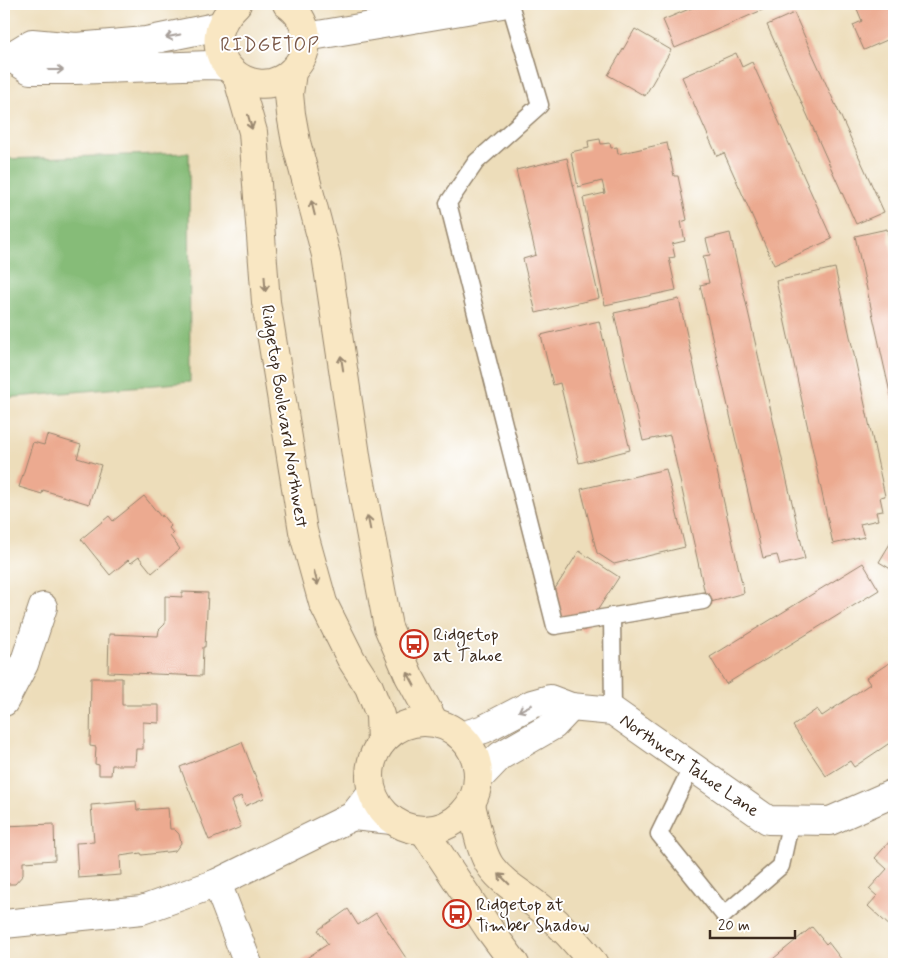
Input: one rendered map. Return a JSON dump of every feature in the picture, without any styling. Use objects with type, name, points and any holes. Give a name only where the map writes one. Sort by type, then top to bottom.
[{"type":"main road","points":[[232,70],[249,82],[262,84],[276,82],[292,72],[298,65],[305,52],[306,37],[303,22],[295,10],[288,4]]},
{"type":"main road","name":"Ridgetop Boulevard Northwest","points":[[232,10],[218,40],[220,53],[232,70],[253,132],[266,302],[303,532],[323,603],[351,660],[369,687],[380,715],[381,743]]},
{"type":"main road","points":[[292,72],[289,94],[291,114],[326,255],[357,462],[388,627],[409,676],[434,722]]},
{"type":"main road","points":[[419,722],[434,722],[451,728],[461,736],[474,754],[479,771],[478,789],[471,805],[458,819],[442,828],[424,831],[406,827],[392,820],[380,807],[372,792],[370,775],[373,758],[381,743],[391,733],[404,726],[419,722]]},
{"type":"main road","points":[[471,805],[480,842],[490,866],[513,889],[543,910],[580,946],[594,964]]},
{"type":"main road","points":[[424,831],[489,929],[516,964]]},
{"type":"street","points":[[306,37],[502,4]]},
{"type":"street","points":[[232,10],[146,41],[76,47],[32,43],[8,54],[30,70],[210,64],[232,70]]},
{"type":"street","points":[[4,702],[24,664],[43,608]]},
{"type":"street","name":"Northwest Tahoe Lane","points":[[461,736],[484,729],[532,704],[550,699],[571,707],[613,711],[768,820],[830,821],[894,793]]},
{"type":"street","points":[[478,778],[500,756],[554,725],[571,707]]},
{"type":"street","points":[[4,924],[142,910],[217,883],[352,816],[372,792]]},
{"type":"street","points":[[352,816],[392,820]]},
{"type":"street","points":[[217,883],[248,964]]},
{"type":"lane","points":[[510,4],[540,105],[476,162],[448,204],[555,626],[703,601]]},
{"type":"lane","points":[[612,616],[613,711]]},
{"type":"lane","points":[[692,766],[659,834],[724,915],[781,866],[791,820]]},
{"type":"green space","points":[[189,153],[190,382],[4,398],[4,159]]},
{"type":"building","points":[[701,4],[776,4],[675,48],[663,20]]},
{"type":"building","points":[[855,4],[894,4],[894,37],[864,50],[853,25],[862,21]]},
{"type":"building","points":[[794,13],[884,212],[856,224],[767,25]]},
{"type":"building","points":[[635,29],[671,50],[645,96],[608,75]]},
{"type":"building","points":[[736,53],[742,67],[752,62],[832,239],[774,265],[724,153],[717,156],[682,77]]},
{"type":"building","points":[[600,139],[601,144],[610,143],[611,148],[617,147],[618,154],[667,143],[674,176],[678,176],[687,220],[681,222],[685,241],[672,244],[675,257],[669,258],[676,290],[605,305],[583,198],[605,193],[602,181],[578,187],[571,152],[589,148],[588,141]]},
{"type":"building","points":[[567,158],[599,298],[536,313],[523,259],[536,255],[516,170]]},
{"type":"building","points":[[887,229],[894,261],[893,406],[855,236]]},
{"type":"building","points":[[730,233],[805,559],[780,565],[777,555],[763,558],[700,285],[709,283],[703,256],[710,255],[706,239]]},
{"type":"building","points":[[835,268],[885,496],[880,497],[883,511],[876,512],[878,520],[860,524],[864,537],[833,544],[776,281]]},
{"type":"building","points":[[679,299],[744,593],[707,603],[670,435],[643,441],[614,313]]},
{"type":"building","points":[[599,321],[630,450],[579,463],[560,383],[553,385],[541,335]]},
{"type":"building","points":[[47,435],[81,445],[77,458],[101,465],[89,504],[43,490],[42,494],[19,487],[33,442],[44,445]]},
{"type":"building","points":[[666,469],[685,547],[614,564],[597,553],[581,489]]},
{"type":"building","points":[[144,496],[171,526],[169,528],[173,533],[170,536],[180,549],[152,573],[139,557],[131,563],[128,560],[110,575],[81,539],[109,516],[113,521]]},
{"type":"building","points":[[894,537],[894,571],[879,562]]},
{"type":"building","points":[[579,551],[619,577],[584,631],[544,606]]},
{"type":"building","points":[[863,563],[879,590],[726,684],[710,657]]},
{"type":"building","points":[[182,592],[208,593],[202,676],[108,672],[109,634],[158,636],[159,630],[165,624],[165,596],[182,597]]},
{"type":"building","points":[[889,663],[894,670],[894,740],[854,767],[850,761],[826,776],[793,726],[817,709],[822,716],[870,684],[866,678]]},
{"type":"building","points":[[91,678],[122,678],[122,705],[159,705],[159,723],[143,722],[143,749],[136,749],[135,765],[112,765],[111,775],[99,775],[99,765],[95,764],[96,747],[90,746]]},
{"type":"building","points":[[242,742],[264,798],[245,806],[241,796],[231,801],[241,827],[209,840],[180,767]]},
{"type":"building","points":[[136,801],[137,810],[168,808],[170,829],[174,829],[179,834],[181,843],[175,851],[120,856],[121,875],[78,878],[76,843],[94,842],[91,805]]},
{"type":"building","points":[[54,824],[55,860],[23,862],[23,875],[15,884],[4,884],[4,826]]},
{"type":"building","points":[[891,840],[894,843],[894,930],[868,906],[877,896],[869,889],[887,869],[875,858]]},
{"type":"building","points":[[348,909],[358,925],[376,913],[410,964],[304,964],[302,961],[328,944],[318,930]]},
{"type":"building","points":[[812,927],[826,944],[828,942],[845,964],[746,964],[749,961],[768,963]]},
{"type":"place","name":"Ridgetop at Tahoe","points":[[414,644]]},
{"type":"place","name":"Ridgetop at Timber Shadow","points":[[457,914]]},
{"type":"district","name":"RIDGETOP","points":[[270,44]]}]
